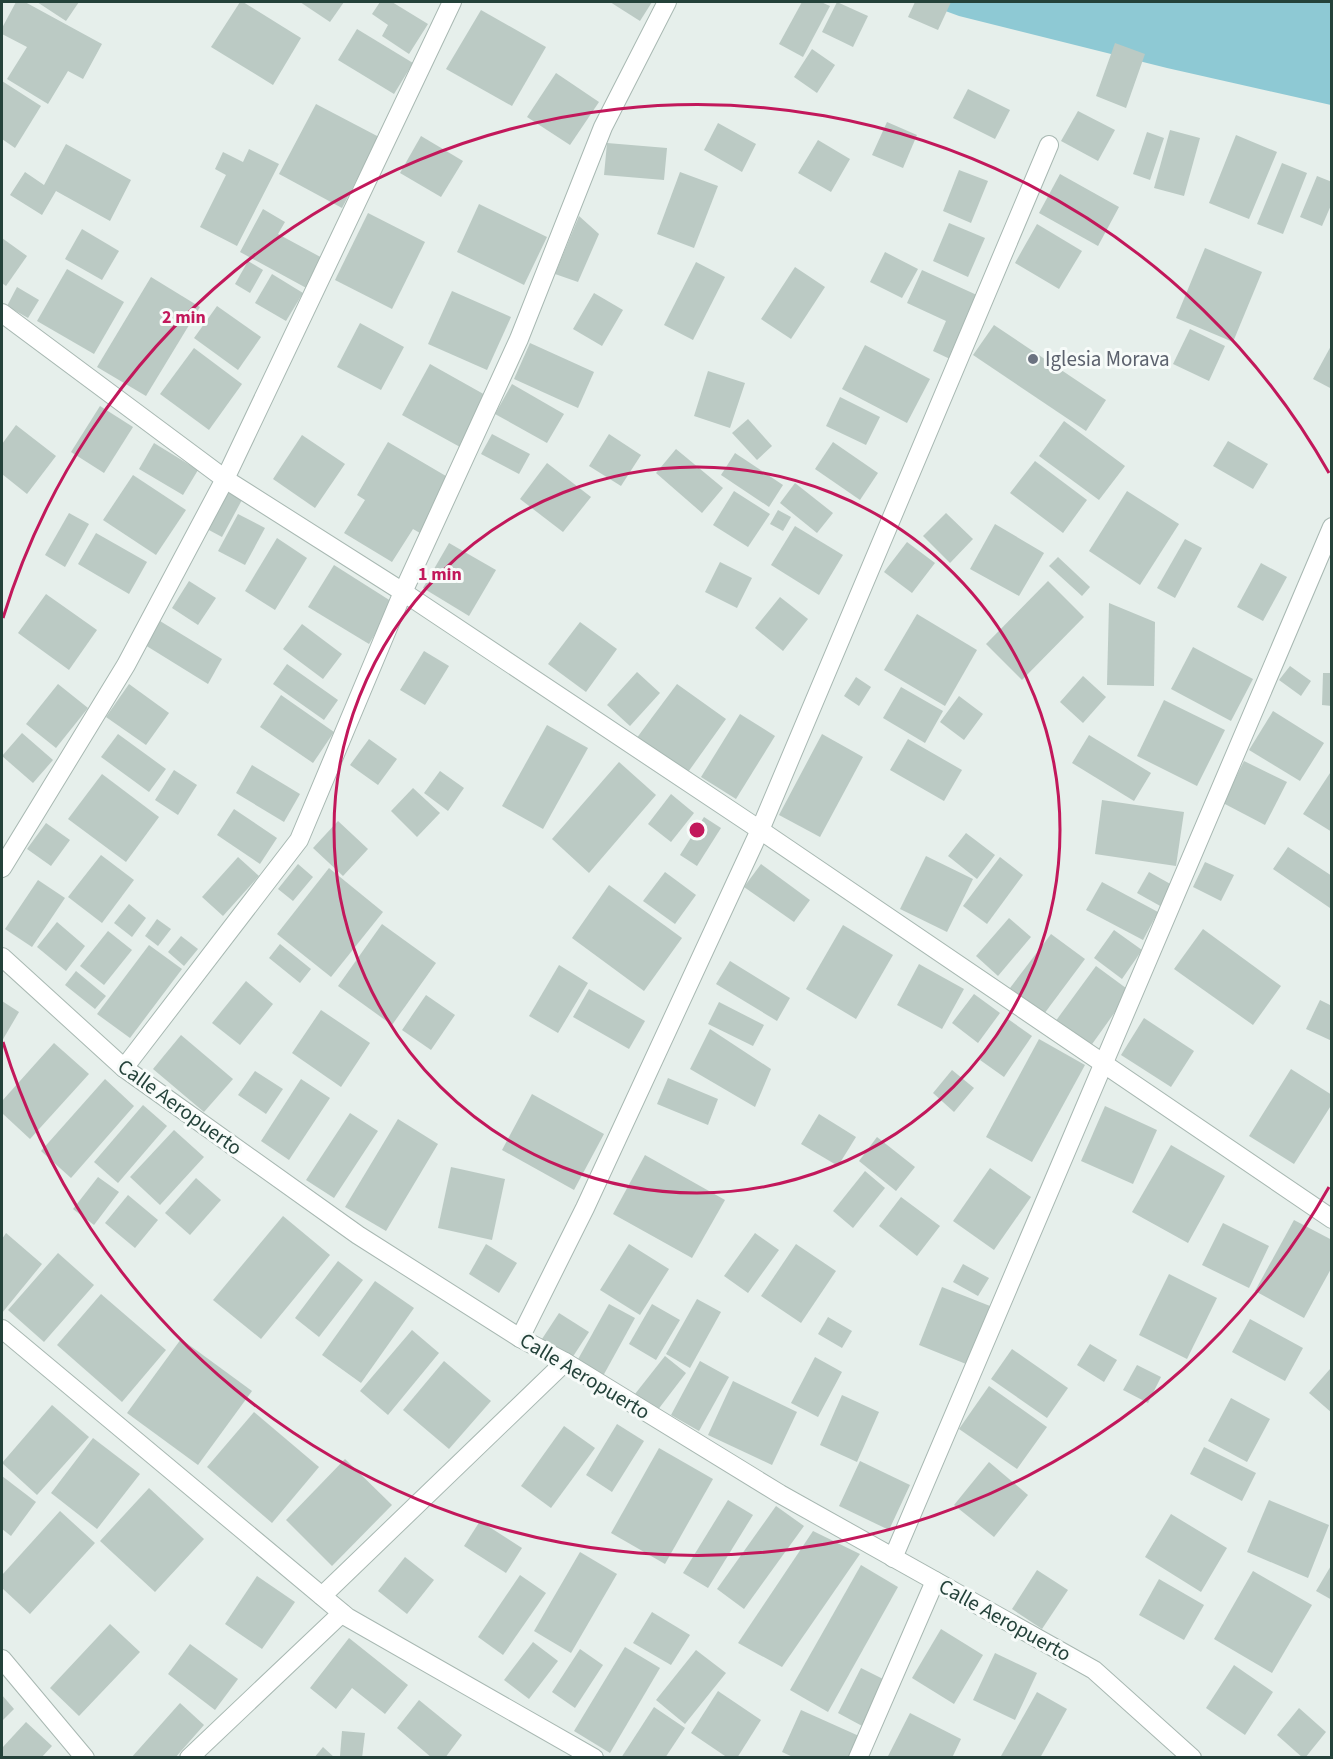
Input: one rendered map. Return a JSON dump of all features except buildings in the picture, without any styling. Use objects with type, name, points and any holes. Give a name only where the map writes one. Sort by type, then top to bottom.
[{"type":"street","points":[[2,868],[126,665],[225,479],[452,2]]},
{"type":"street","points":[[124,1068],[299,840],[403,592],[519,339],[603,127],[667,2]]},
{"type":"street","points":[[520,1338],[585,1208],[760,830],[1049,145]]},
{"type":"street","points":[[2,313],[225,479],[403,592],[760,830],[1332,1219]]},
{"type":"street","points":[[893,1558],[1332,527]]},
{"type":"street","name":"Calle Aeropuerto","points":[[2,957],[124,1068],[358,1235],[520,1338],[565,1362],[780,1494],[1094,1670],[1192,1758]]},
{"type":"street","points":[[2,1329],[342,1613],[594,1758]]},
{"type":"street","points":[[322,1596],[565,1362]]},
{"type":"street","points":[[858,1758],[935,1581]]},
{"type":"street","points":[[189,1758],[342,1613]]},
{"type":"street","points":[[2,1659],[85,1758]]},
{"type":"water","points":[[921,2],[1331,2],[1331,105],[1167,68],[959,16]]},
{"type":"place","name":"Iglesia Morava","points":[[1033,359]]}]
